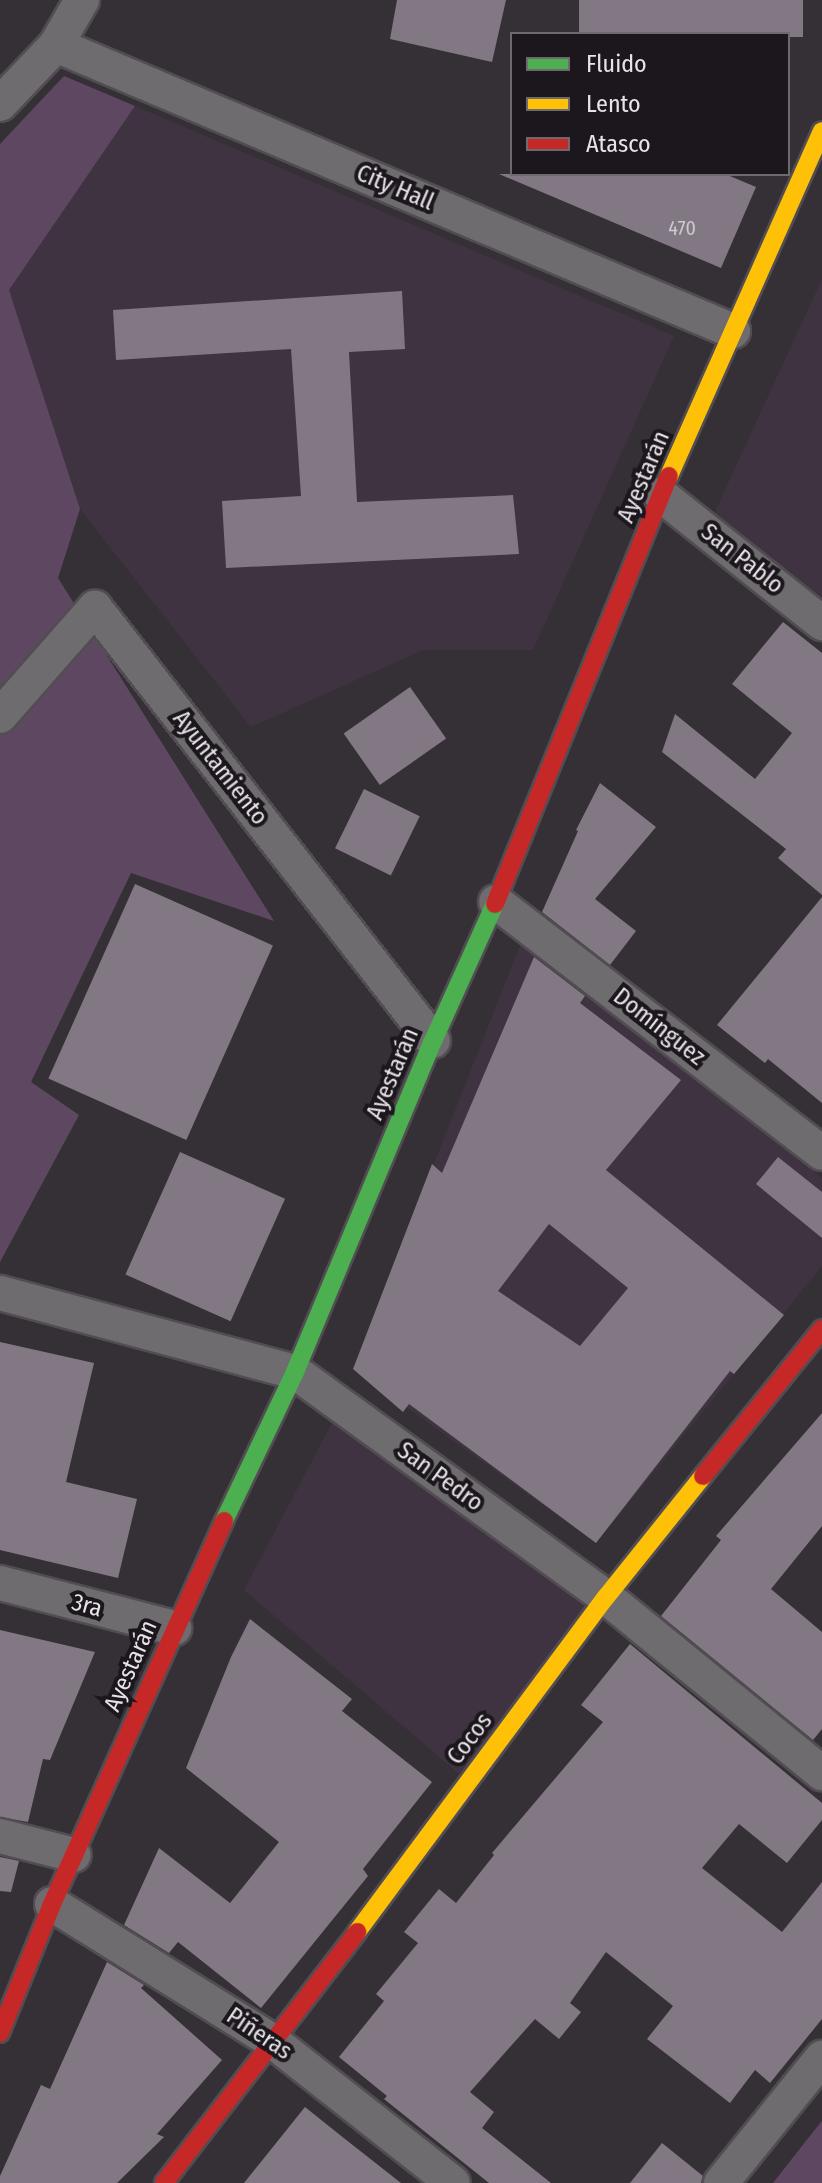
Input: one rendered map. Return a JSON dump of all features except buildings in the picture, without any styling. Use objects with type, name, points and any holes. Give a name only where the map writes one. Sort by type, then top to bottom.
[{"type":"main road","name":"Ayestarán","points":[[0,2033],[52,1904],[174,1628],[295,1372],[433,1041],[496,902],[661,495],[822,131]]},
{"type":"main road","name":"Cocos","points":[[164,2183],[275,2043],[606,1597],[822,1329]]},
{"type":"street","points":[[0,104],[56,45],[82,0]]},
{"type":"street","name":"City Hall","points":[[56,45],[733,331]]},
{"type":"street","name":"San Pablo","points":[[661,495],[822,623]]},
{"type":"street","name":"Ayuntamiento","points":[[0,716],[95,608],[433,1041]]},
{"type":"street","name":"Domínguez","points":[[496,902],[822,1153]]},
{"type":"street","name":"San Pedro","points":[[0,1293],[295,1372],[606,1597],[822,1773]]},
{"type":"street","name":"3ra","points":[[0,1583],[174,1628]]},
{"type":"street","points":[[0,1836],[74,1855]]},
{"type":"street","name":"Piñeras","points":[[52,1904],[275,2043],[453,2183]]},
{"type":"street","points":[[721,2183],[822,2058]]},
{"type":"shaded area","points":[[64,76],[135,106],[9,290],[80,509],[58,578],[274,921],[131,873],[31,1082],[79,1115],[0,1262],[0,144]]},
{"type":"shaded area","points":[[135,106],[674,336],[533,650],[423,650],[251,727],[80,509],[9,290]]},
{"type":"shaded area","points":[[822,279],[822,597],[712,518]]},
{"type":"shaded area","points":[[521,943],[822,1178],[822,1266],[596,1543],[353,1369]]},
{"type":"shaded area","points":[[335,1417],[587,1609],[459,1774],[244,1590]]},
{"type":"shaded area","points":[[822,2121],[822,2183],[773,2183],[813,2132]]},
{"type":"traffic: fast","points":[[224,1521],[295,1372],[433,1041],[495,904]]},
{"type":"traffic: slow","points":[[669,476],[822,131]]},
{"type":"traffic: slow","points":[[357,1932],[606,1597],[703,1476]]},
{"type":"traffic: jam","points":[[495,904],[669,476]]},
{"type":"traffic: jam","points":[[703,1476],[822,1329]]},
{"type":"traffic: jam","points":[[0,2033],[52,1904],[224,1521]]},
{"type":"traffic: jam","points":[[164,2183],[357,1932]]}]
